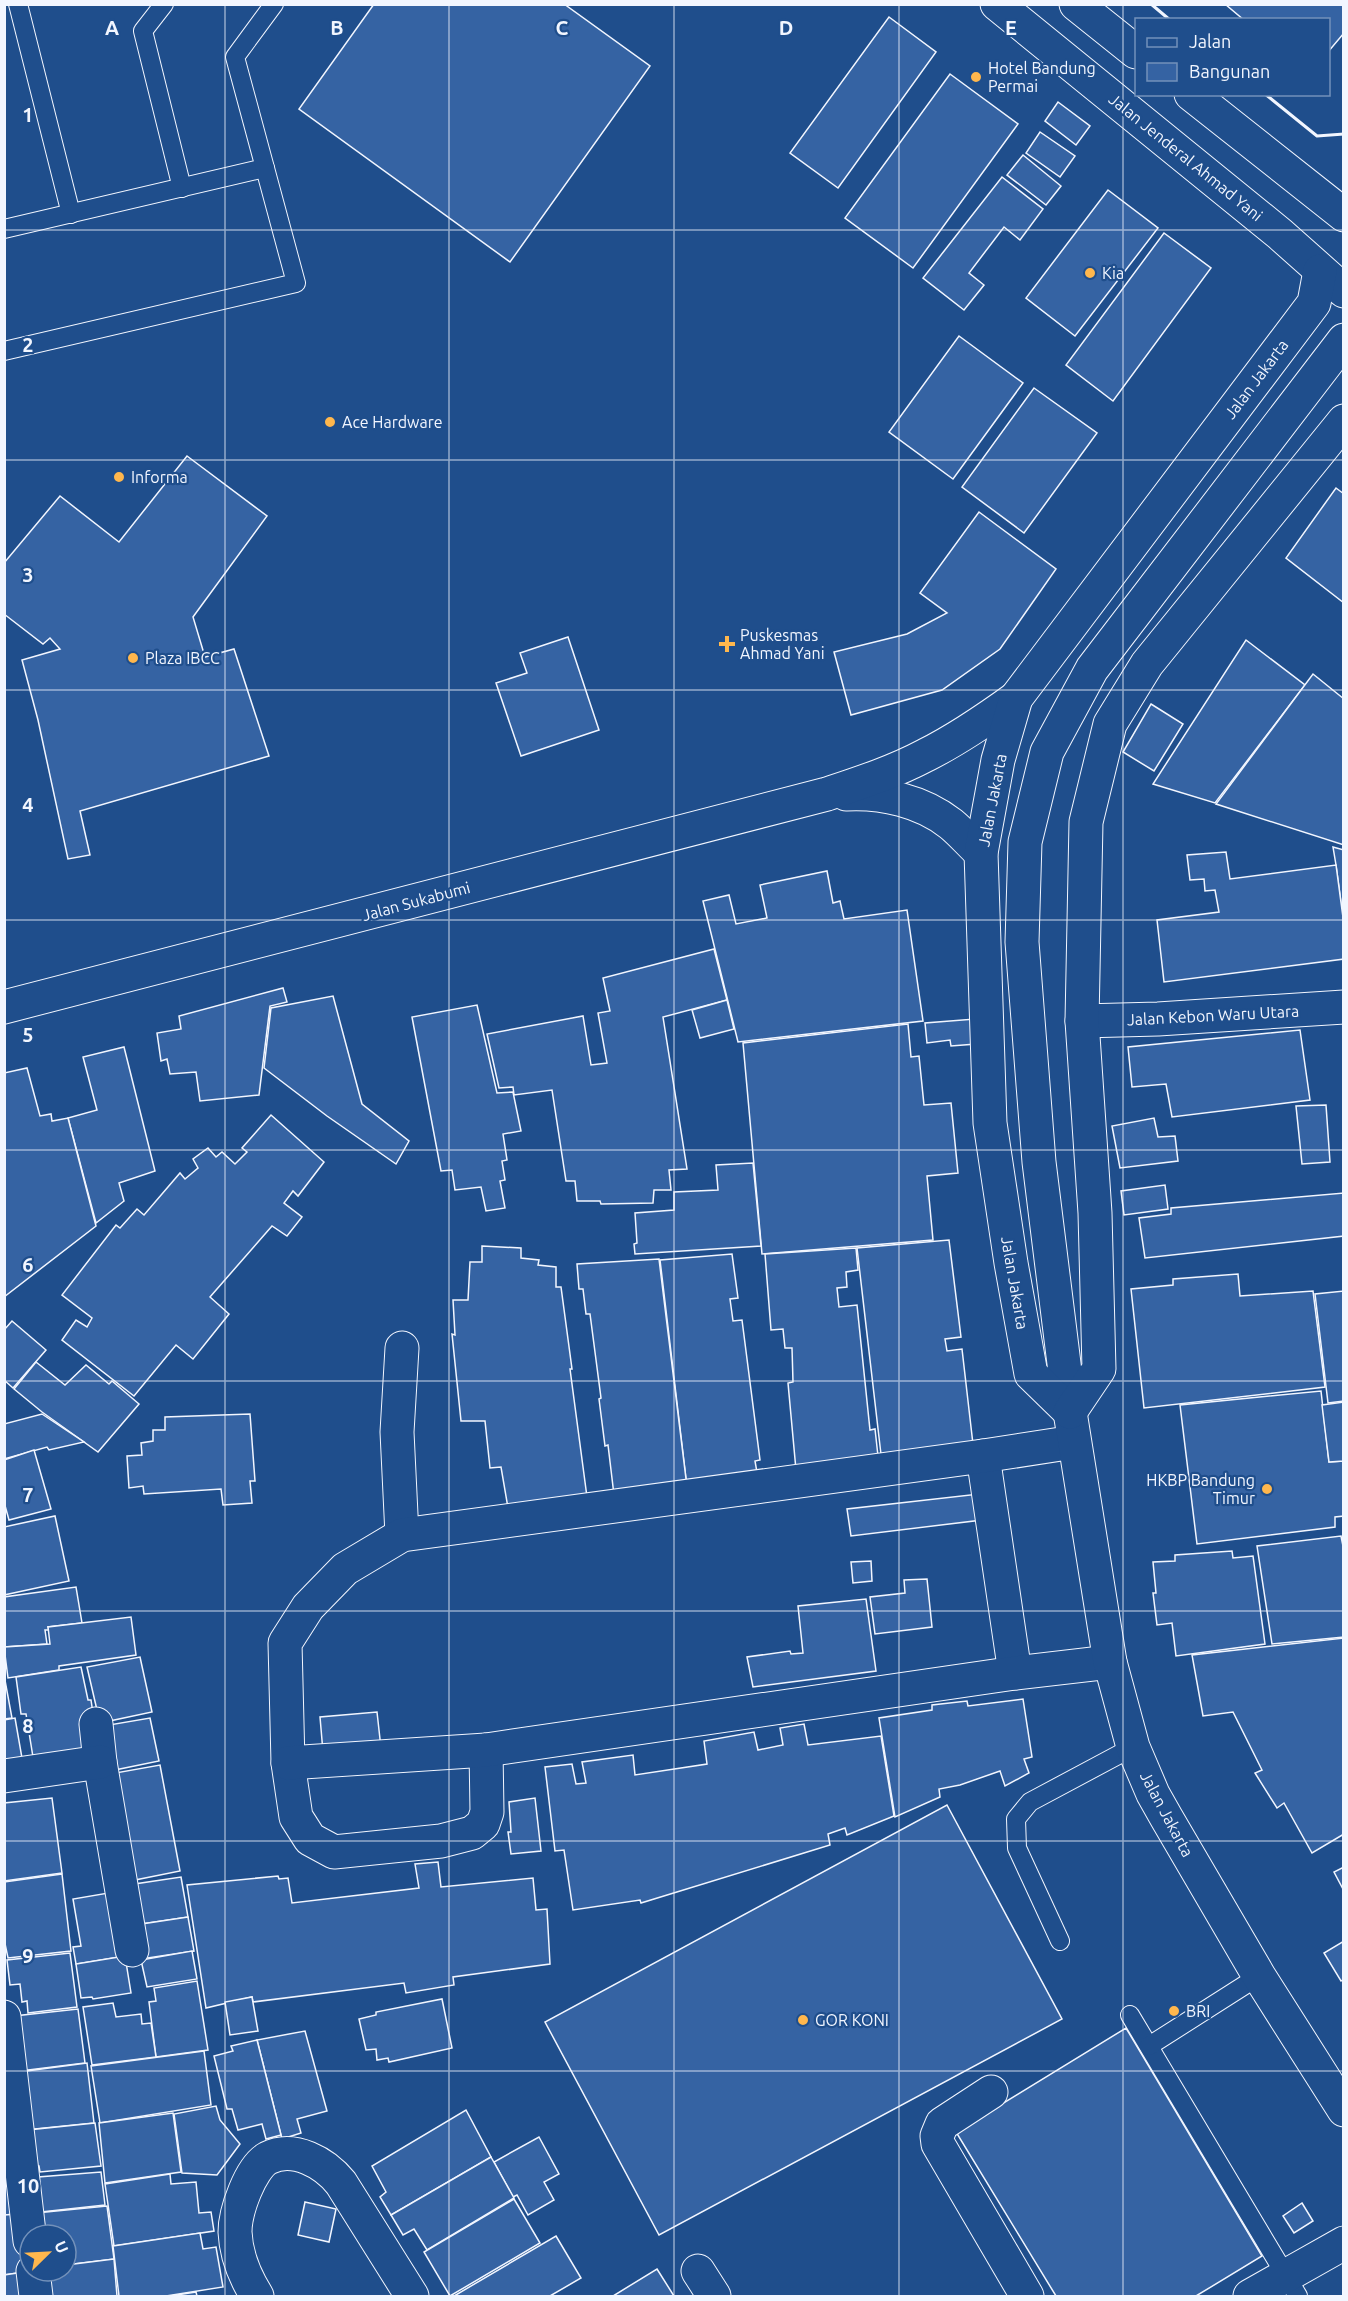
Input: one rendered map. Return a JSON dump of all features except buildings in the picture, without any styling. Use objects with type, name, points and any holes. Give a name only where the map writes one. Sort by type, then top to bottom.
[{"type":"main road","name":"Jalan Jenderal Ahmad Yani","points":[[997,4],[1280,234],[1332,281]]},
{"type":"main road","points":[[1076,4],[1135,50]]},
{"type":"main road","points":[[1194,96],[1344,215]]},
{"type":"main road","name":"Jalan Jakarta","points":[[1072,1427],[1031,1374],[1011,1263],[990,1123],[981,853],[998,760],[1016,698],[1332,281]]},
{"type":"main road","name":"Jalan Jakarta","points":[[1344,340],[1092,669],[1047,752],[1025,842],[1022,942],[1039,1162],[1072,1427],[1110,1662],[1133,1747],[1152,1794],[1259,1976],[1344,2110]]},
{"type":"main road","points":[[486,1750],[487,1812],[483,1824],[472,1833],[441,1841],[334,1852],[310,1839],[296,1817],[288,1763],[285,1643],[308,1607],[345,1569],[402,1536],[983,1456],[1072,1427],[1099,1369],[1095,1213],[1082,1022],[1086,822],[1110,724],[1147,664],[1344,421]]},
{"type":"main road","name":"Jalan Sukabumi","points":[[4,1007],[827,794],[877,777],[926,755],[972,729],[1016,698]]},
{"type":"main road","name":"Jalan Sukabumi","points":[[827,794],[870,793],[912,802],[950,823],[981,853]]},
{"type":"main road","name":"Jalan Kebon Waru Utara","points":[[1082,1022],[1344,1006]]},
{"type":"main road","points":[[402,1348],[397,1432],[402,1536]]},
{"type":"main road","points":[[983,1456],[1015,1673]]},
{"type":"main road","points":[[288,1763],[486,1750],[1015,1673],[1110,1662]]},
{"type":"main road","points":[[96,1724],[100,1762],[132,1950]]},
{"type":"main road","points":[[4,1776],[100,1762]]},
{"type":"main road","points":[[4,2017],[28,2223]]},
{"type":"main road","points":[[991,2092],[942,2124],[937,2136],[938,2144],[1027,2296]]},
{"type":"main road","points":[[257,2296],[240,2261],[235,2230],[241,2201],[254,2171],[268,2158],[285,2155],[316,2160],[331,2170],[412,2296]]},
{"type":"main road","points":[[1250,2296],[1291,2287],[1344,2243]]},
{"type":"lane","points":[[18,4],[71,214]]},
{"type":"lane","points":[[164,4],[143,31],[182,188]]},
{"type":"lane","points":[[4,351],[296,283],[235,57],[274,5]]},
{"type":"lane","points":[[4,229],[265,168]]},
{"type":"lane","points":[[1060,1941],[1017,1848],[1016,1818],[1030,1802],[1133,1747]]},
{"type":"lane","points":[[1149,2046],[1259,1976]]},
{"type":"lane","points":[[1130,2015],[1291,2287]]},
{"type":"wall","points":[[1151,4],[1168,18]]},
{"type":"wall","points":[[1267,96],[1317,136],[1344,134]]},
{"type":"place","name":"Hotel Bandung Permai","points":[[976,77]]},
{"type":"place","name":"Kia","points":[[1090,273]]},
{"type":"place","name":"Ace Hardware","points":[[330,422]]},
{"type":"place","name":"Informa","points":[[119,477]]},
{"type":"place","name":"Puskesmas Ahmad Yani","points":[[727,644]]},
{"type":"place","name":"Plaza IBCC","points":[[133,658]]},
{"type":"place","name":"HKBP Bandung Timur","points":[[1267,1489]]},
{"type":"place","name":"BRI","points":[[1174,2011]]},
{"type":"place","name":"GOR KONI","points":[[803,2020]]}]
